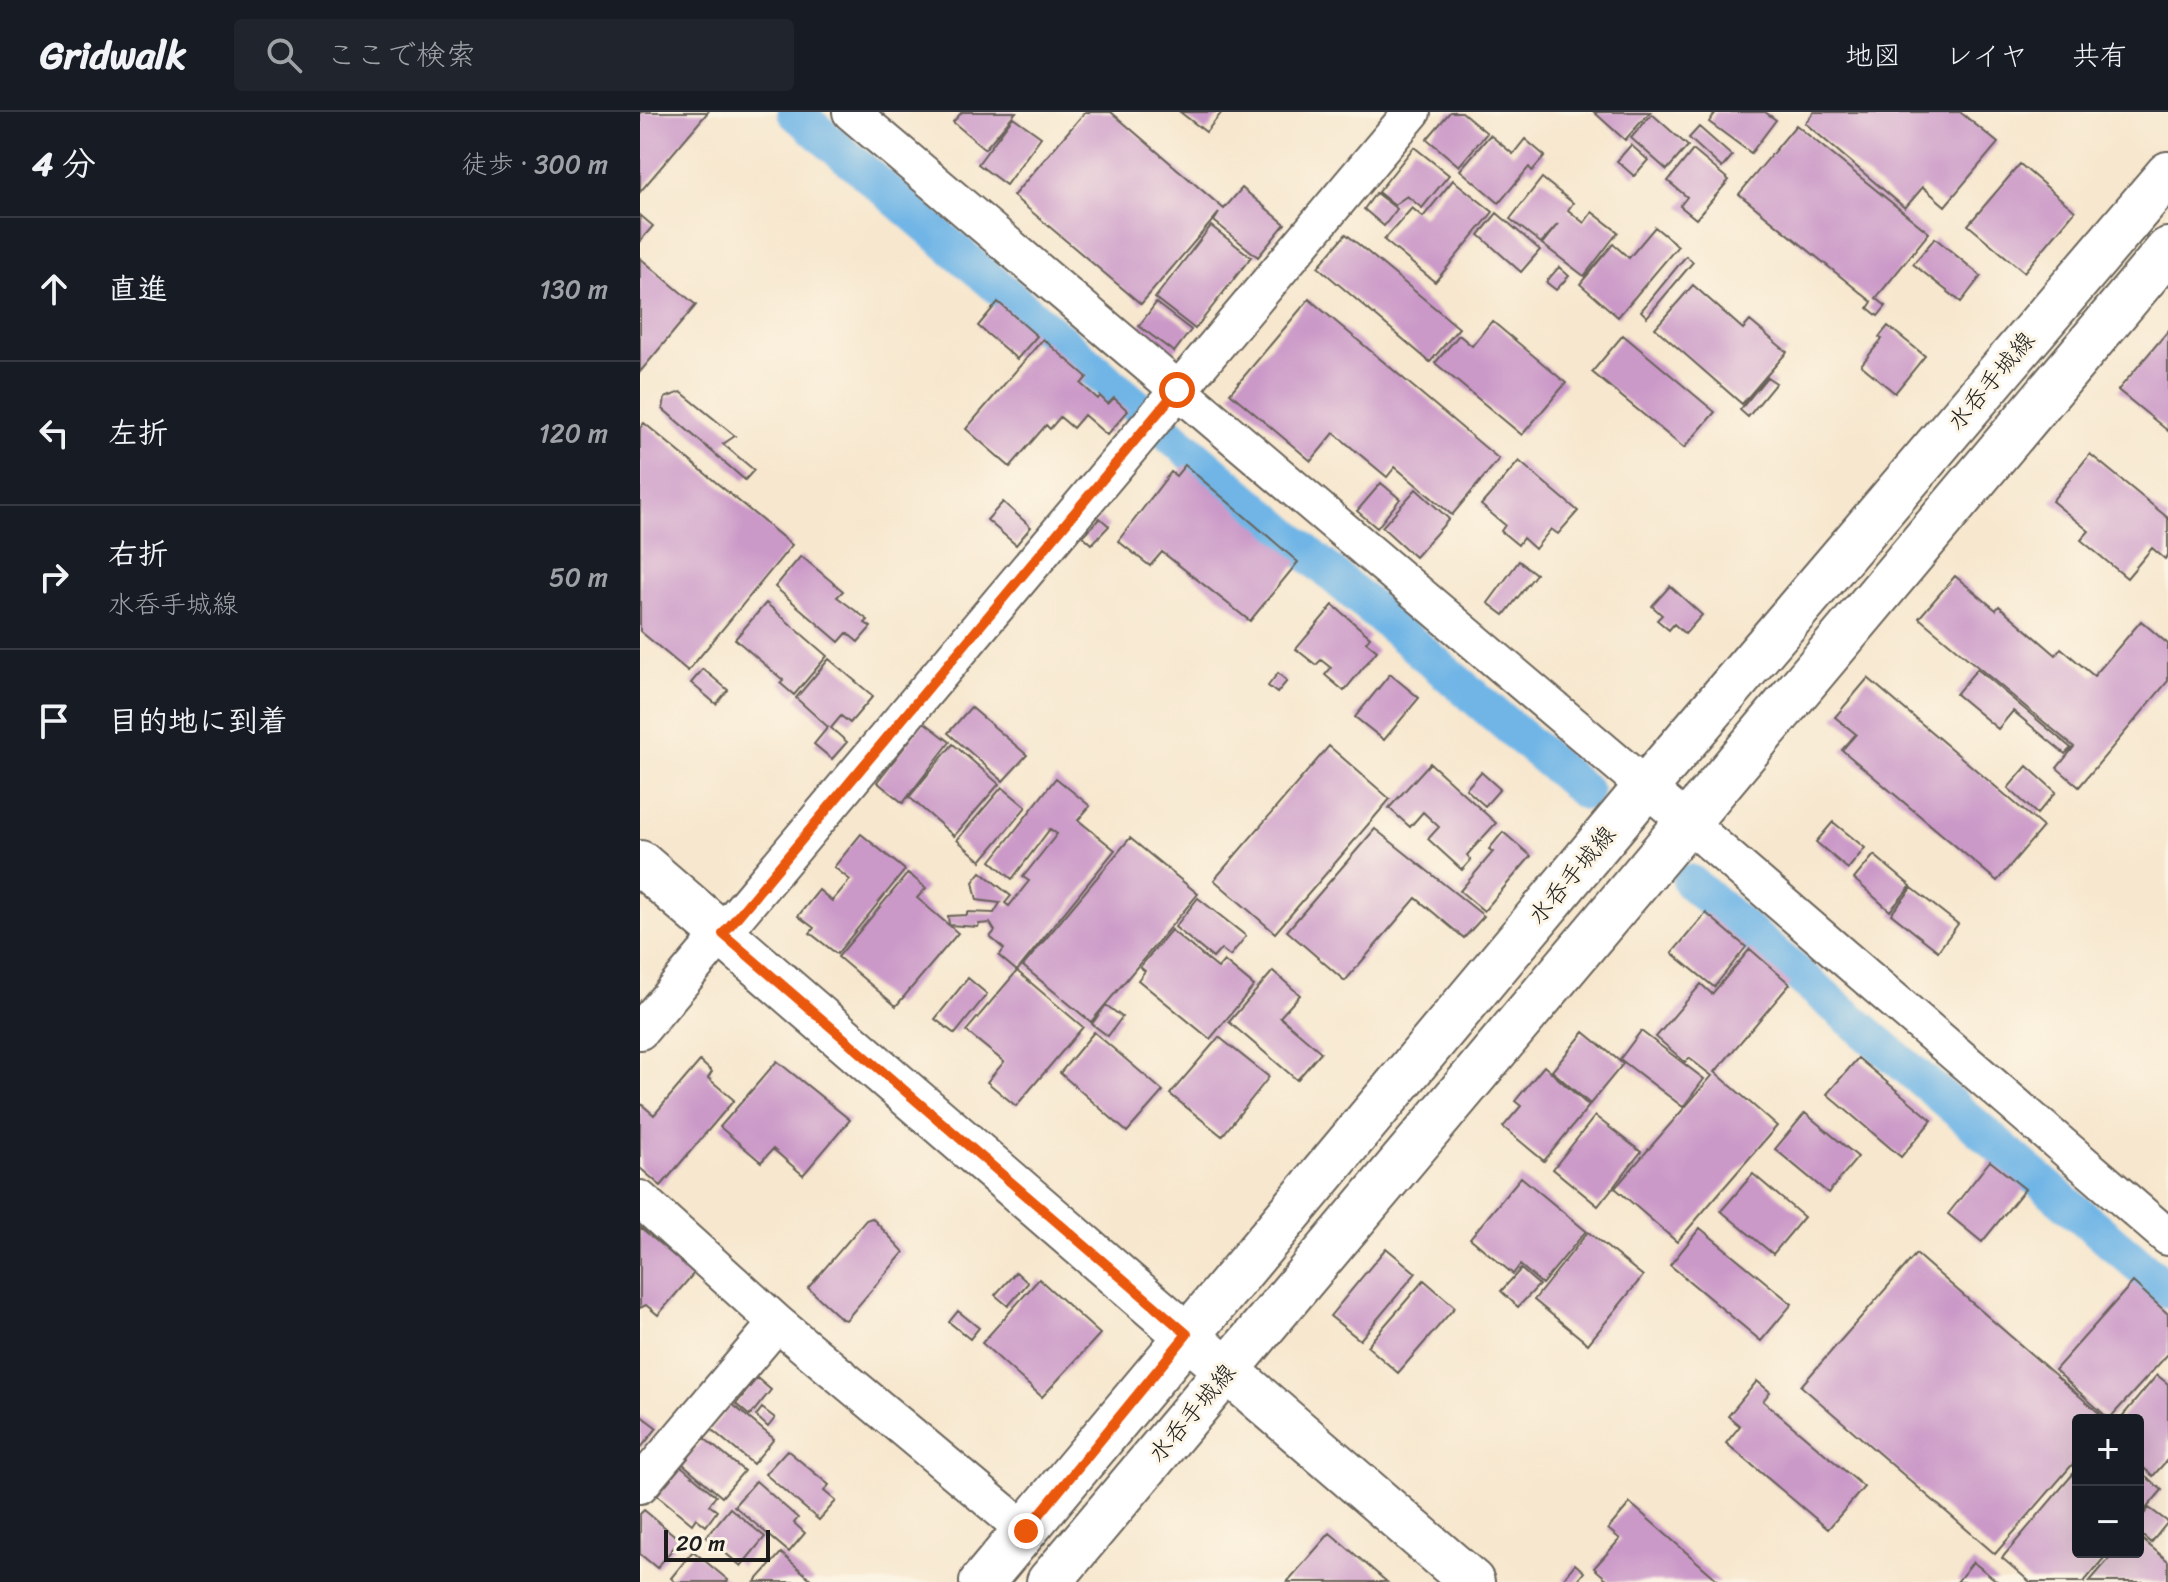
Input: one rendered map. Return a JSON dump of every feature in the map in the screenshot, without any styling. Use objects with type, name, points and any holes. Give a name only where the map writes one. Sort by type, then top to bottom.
[{"type":"main road","name":"水呑手城線","points":[[982,1582],[1646,787],[2168,174]]},
{"type":"main road","name":"水呑手城線","points":[[1049,1582],[2168,250]]},
{"type":"main road","points":[[640,863],[1472,1582]]},
{"type":"street","points":[[851,112],[1687,822],[2168,1237]]},
{"type":"street","points":[[640,1031],[1412,112]]},
{"type":"street","points":[[640,1199],[777,1323],[1026,1531]]},
{"type":"street","points":[[640,1485],[777,1323]]},
{"type":"building","points":[[640,112],[708,112],[640,192]]},
{"type":"building","points":[[962,112],[1016,112],[985,149],[953,122]]},
{"type":"building","points":[[1085,112],[1111,112],[1224,209],[1242,188],[1285,224],[1258,257],[1214,221],[1219,213],[1141,304],[1013,196]]},
{"type":"building","points":[[1180,112],[1222,112],[1206,132]]},
{"type":"building","points":[[1450,112],[1462,112],[1487,133],[1459,166],[1427,139]]},
{"type":"building","points":[[1594,112],[1650,112],[1625,140]]},
{"type":"building","points":[[1716,112],[1765,112],[1776,120],[1751,153],[1709,122]]},
{"type":"building","points":[[1814,112],[1960,112],[1998,143],[1945,206],[1923,187],[1905,208],[1805,123]]},
{"type":"building","points":[[1652,114],[1688,146],[1667,170],[1631,138]]},
{"type":"building","points":[[1013,117],[1041,137],[1006,185],[978,164]]},
{"type":"building","points":[[1796,125],[1929,233],[1876,298],[1886,306],[1878,316],[1868,308],[1872,302],[1739,194]]},
{"type":"building","points":[[1699,127],[1732,156],[1722,168],[1689,138]]},
{"type":"building","points":[[1490,135],[1513,154],[1525,139],[1545,156],[1532,171],[1529,167],[1499,203],[1460,170]]},
{"type":"building","points":[[1631,145],[1648,160],[1634,176],[1617,161]]},
{"type":"building","points":[[1414,147],[1449,175],[1422,208],[1407,196],[1394,205],[1378,192]]},
{"type":"building","points":[[1693,150],[1729,180],[1696,219],[1680,206],[1687,197],[1668,181]]},
{"type":"building","points":[[2020,164],[2075,211],[2024,272],[1968,225]]},
{"type":"building","points":[[1542,178],[1573,203],[1568,210],[1584,223],[1592,212],[1618,232],[1584,276],[1542,244],[1558,224],[1541,243],[1510,219]]},
{"type":"building","points":[[1453,180],[1493,212],[1435,282],[1384,240],[1412,208],[1423,217]]},
{"type":"building","points":[[1376,193],[1397,209],[1384,226],[1364,209]]},
{"type":"building","points":[[1497,213],[1540,250],[1521,272],[1479,235]]},
{"type":"building","points":[[640,215],[653,226],[640,241]]},
{"type":"building","points":[[1211,226],[1251,257],[1195,329],[1155,298]]},
{"type":"building","points":[[1655,227],[1678,246],[1618,317],[1580,284],[1613,244],[1629,258]]},
{"type":"building","points":[[1346,234],[1459,328],[1430,362],[1318,267]]},
{"type":"building","points":[[1935,238],[1981,276],[1961,302],[1913,264]]},
{"type":"building","points":[[1686,256],[1693,262],[1647,317],[1641,311]]},
{"type":"building","points":[[640,258],[696,305],[640,372]]},
{"type":"building","points":[[1559,267],[1569,276],[1556,290],[1546,282]]},
{"type":"building","points":[[1693,285],[1743,329],[1750,321],[1787,352],[1742,404],[1655,328]]},
{"type":"building","points":[[1309,299],[1499,459],[1452,515],[1395,467],[1387,477],[1334,433],[1311,461],[1230,393]]},
{"type":"building","points":[[998,302],[1037,336],[1017,359],[978,326]]},
{"type":"building","points":[[1156,303],[1191,330],[1174,352],[1139,326]]},
{"type":"building","points":[[1492,321],[1566,383],[1522,435],[1435,363],[1459,335],[1472,346]]},
{"type":"building","points":[[1888,326],[1925,356],[1895,393],[1861,365],[1882,339],[1879,337]]},
{"type":"building","points":[[2168,331],[2168,431],[2118,390]]},
{"type":"building","points":[[1623,335],[1715,412],[1684,448],[1592,372]]},
{"type":"building","points":[[1043,339],[1087,377],[1081,384],[1098,399],[1100,396],[1108,404],[1114,398],[1128,411],[1107,435],[1084,415],[1073,428],[1060,417],[1050,429],[1046,425],[1010,467],[966,429]]},
{"type":"building","points":[[1767,377],[1776,383],[1748,417],[1740,410]]},
{"type":"building","points":[[681,392],[735,436],[723,444],[754,470],[745,480],[663,409],[665,398]]},
{"type":"building","points":[[644,423],[792,545],[688,671],[640,631],[640,428]]},
{"type":"building","points":[[2090,454],[2168,518],[2168,555],[2165,559],[2152,548],[2127,578],[2081,540],[2089,531],[2052,501]]},
{"type":"building","points":[[1519,461],[1578,511],[1558,534],[1551,529],[1535,549],[1523,538],[1518,545],[1501,531],[1505,525],[1481,505]]},
{"type":"building","points":[[1185,465],[1298,562],[1250,621],[1162,552],[1150,566],[1118,541],[1171,472],[1176,476]]},
{"type":"building","points":[[1381,483],[1400,499],[1377,528],[1357,511]]},
{"type":"building","points":[[1416,489],[1449,519],[1415,557],[1382,527]]},
{"type":"building","points":[[1003,502],[1031,527],[1016,545],[987,520]]},
{"type":"building","points":[[1100,518],[1109,526],[1092,544],[1083,536]]},
{"type":"building","points":[[801,556],[843,591],[837,597],[868,620],[865,623],[871,627],[858,642],[847,633],[839,642],[775,587]]},
{"type":"building","points":[[1519,561],[1536,574],[1504,615],[1488,603]]},
{"type":"building","points":[[1955,576],[1996,610],[1999,606],[2056,655],[2061,648],[2094,676],[2141,621],[2168,644],[2168,681],[2079,787],[2057,768],[2074,747],[1919,618]]},
{"type":"building","points":[[1670,586],[1702,615],[1685,634],[1674,624],[1669,630],[1657,620],[1662,615],[1652,606]]},
{"type":"building","points":[[766,603],[827,656],[794,695],[780,683],[783,680],[735,639]]},
{"type":"building","points":[[1333,605],[1370,637],[1366,642],[1377,651],[1344,691],[1325,675],[1331,668],[1321,660],[1316,665],[1296,649]]},
{"type":"building","points":[[829,659],[873,696],[850,723],[841,716],[831,728],[847,742],[832,759],[814,744],[828,727],[796,698]]},
{"type":"building","points":[[703,669],[728,690],[716,704],[691,683]]},
{"type":"building","points":[[1977,669],[2071,748],[2065,754],[2013,711],[1998,729],[1956,694]]},
{"type":"building","points":[[1278,673],[1287,681],[1277,693],[1268,686]]},
{"type":"building","points":[[1390,674],[1419,698],[1384,740],[1355,717]]},
{"type":"building","points":[[1868,678],[2043,827],[1997,881],[1842,750],[1856,734],[1835,717]]},
{"type":"building","points":[[971,707],[1027,755],[1003,781],[948,733]]},
{"type":"building","points":[[924,722],[950,742],[903,803],[877,782]]},
{"type":"building","points":[[953,744],[999,784],[954,836],[909,797]]},
{"type":"building","points":[[1329,746],[1390,799],[1275,933],[1214,880]]},
{"type":"building","points":[[1430,763],[1496,823],[1467,855],[1471,860],[1462,870],[1428,839],[1439,827],[1423,812],[1410,827],[1389,808]]},
{"type":"building","points":[[2027,766],[2056,792],[2037,814],[2008,788]]},
{"type":"building","points":[[1481,772],[1500,789],[1485,806],[1466,789]]},
{"type":"building","points":[[1056,778],[1090,806],[1078,820],[1115,850],[1017,971],[999,956],[1004,949],[990,937],[995,931],[990,923],[979,924],[978,927],[949,925],[948,916],[967,915],[967,912],[994,913],[1000,903],[977,900],[973,882],[981,872],[1011,896],[1005,903],[1009,906],[1029,881],[1023,877],[1057,834],[1050,829],[1012,879],[991,861]]},
{"type":"building","points":[[1002,787],[1026,807],[981,861],[957,840]]},
{"type":"building","points":[[1833,822],[1865,848],[1848,869],[1816,842]]},
{"type":"building","points":[[1375,829],[1484,916],[1464,938],[1416,898],[1345,981],[1287,931]]},
{"type":"building","points":[[1503,832],[1531,856],[1484,911],[1460,891],[1493,852],[1489,849]]},
{"type":"building","points":[[861,834],[905,870],[837,954],[810,933],[814,928],[798,916],[819,890],[832,901],[850,880],[834,867]]},
{"type":"building","points":[[1130,838],[1198,894],[1091,1022],[1023,966]]},
{"type":"building","points":[[1874,855],[1911,886],[1890,911],[1854,879]]},
{"type":"building","points":[[908,873],[926,888],[917,898],[958,933],[896,1006],[838,957]]},
{"type":"building","points":[[1912,888],[1958,924],[1938,951],[1891,914]]},
{"type":"building","points":[[1198,898],[1246,936],[1230,956],[1221,949],[1213,958],[1175,927]]},
{"type":"building","points":[[1706,913],[1746,947],[1714,987],[1672,953]]},
{"type":"building","points":[[1171,930],[1218,968],[1224,961],[1254,986],[1210,1039],[1138,980],[1145,971],[1140,967]]},
{"type":"building","points":[[1750,949],[1790,984],[1715,1072],[1777,1126],[1677,1242],[1615,1188],[1712,1076],[1689,1058],[1685,1062],[1656,1037],[1701,984],[1712,994]]},
{"type":"building","points":[[1017,971],[1083,1027],[1016,1106],[987,1082],[1004,1062],[966,1031]]},
{"type":"building","points":[[1273,971],[1300,995],[1280,1017],[1321,1052],[1297,1080],[1229,1022]]},
{"type":"building","points":[[968,978],[987,994],[955,1034],[935,1019]]},
{"type":"building","points":[[1106,1005],[1122,1017],[1108,1036],[1092,1024]]},
{"type":"building","points":[[1641,1031],[1704,1079],[1683,1107],[1620,1059]]},
{"type":"building","points":[[1094,1032],[1163,1091],[1127,1132],[1060,1073]]},
{"type":"building","points":[[1584,1032],[1623,1064],[1590,1104],[1552,1071]]},
{"type":"building","points":[[1219,1037],[1269,1077],[1222,1136],[1170,1094]]},
{"type":"building","points":[[1858,1058],[1932,1120],[1901,1157],[1827,1094]]},
{"type":"building","points":[[700,1061],[712,1072],[708,1078],[734,1100],[661,1186],[640,1168],[640,1103],[654,1115]]},
{"type":"building","points":[[777,1061],[850,1120],[803,1175],[773,1149],[761,1162],[720,1127]]},
{"type":"building","points":[[1544,1066],[1589,1106],[1544,1161],[1503,1127],[1521,1106],[1515,1101]]},
{"type":"building","points":[[1805,1113],[1858,1157],[1828,1193],[1775,1149]]},
{"type":"building","points":[[1595,1116],[1641,1152],[1598,1206],[1553,1169]]},
{"type":"building","points":[[1990,1161],[2025,1189],[1982,1242],[1948,1214]]},
{"type":"building","points":[[1753,1174],[1804,1217],[1773,1254],[1721,1211]]},
{"type":"building","points":[[1521,1177],[1586,1231],[1542,1284],[1520,1265],[1513,1274],[1470,1238]]},
{"type":"building","points":[[872,1218],[904,1252],[846,1320],[842,1319],[808,1288],[866,1220]]},
{"type":"building","points":[[640,1227],[694,1273],[658,1315],[646,1305],[640,1308]]},
{"type":"building","points":[[1700,1228],[1792,1304],[1761,1341],[1670,1265]]},
{"type":"building","points":[[1588,1232],[1643,1276],[1588,1344],[1534,1300]]},
{"type":"building","points":[[1386,1248],[1416,1273],[1360,1340],[1330,1316]]},
{"type":"building","points":[[1916,1254],[2100,1414],[2072,1414],[2072,1465],[1995,1554],[1801,1386]]},
{"type":"building","points":[[1521,1269],[1539,1285],[1518,1307],[1501,1291]]},
{"type":"building","points":[[1016,1272],[1028,1283],[1008,1306],[995,1295]]},
{"type":"building","points":[[1039,1279],[1100,1334],[1042,1397],[982,1343]]},
{"type":"building","points":[[1424,1280],[1455,1307],[1398,1373],[1367,1346]]},
{"type":"building","points":[[2133,1282],[2168,1314],[2168,1354],[2114,1414],[2103,1414],[2055,1370]]},
{"type":"building","points":[[958,1311],[979,1328],[970,1339],[949,1322]]},
{"type":"building","points":[[2157,1375],[2168,1384],[2168,1459],[2153,1476],[2144,1468],[2144,1414],[2124,1414]]},
{"type":"building","points":[[757,1378],[771,1390],[750,1416],[736,1404]]},
{"type":"building","points":[[1757,1381],[1770,1392],[1763,1401],[1864,1487],[1828,1529],[1726,1443],[1740,1426],[1728,1416]]},
{"type":"building","points":[[732,1404],[774,1439],[753,1464],[711,1429]]},
{"type":"building","points":[[762,1408],[775,1418],[768,1427],[756,1416]]},
{"type":"building","points":[[640,1415],[657,1428],[640,1449]]},
{"type":"building","points":[[704,1438],[744,1471],[722,1497],[683,1464]]},
{"type":"building","points":[[787,1450],[829,1485],[824,1491],[836,1501],[819,1520],[765,1474]]},
{"type":"building","points":[[681,1466],[716,1496],[709,1505],[717,1511],[706,1526],[696,1518],[692,1524],[657,1495]]},
{"type":"building","points":[[2072,1475],[2072,1558],[2104,1558],[2084,1582],[2030,1582],[2002,1558]]},
{"type":"building","points":[[2144,1475],[2162,1490],[2144,1511]]},
{"type":"building","points":[[756,1481],[798,1518],[794,1523],[805,1533],[789,1552],[734,1506]]},
{"type":"building","points":[[1630,1503],[1720,1582],[1610,1582],[1594,1568],[1620,1539],[1608,1529]]},
{"type":"building","points":[[730,1508],[765,1537],[741,1566],[706,1537]]},
{"type":"building","points":[[2149,1508],[2168,1522],[2151,1543],[2144,1537],[2144,1514]]},
{"type":"building","points":[[644,1510],[680,1540],[657,1568],[640,1554],[640,1514]]},
{"type":"building","points":[[1330,1533],[1387,1582],[1287,1582]]},
{"type":"building","points":[[2144,1541],[2168,1561],[2168,1582],[2089,1582],[2110,1558],[2144,1558]]},
{"type":"building","points":[[693,1551],[727,1582],[675,1582],[671,1578]]},
{"type":"building","points":[[781,1553],[814,1582],[755,1582]]},
{"type":"building","points":[[1973,1562],[1998,1582],[1957,1582]]},
{"type":"building","points":[[1575,1564],[1584,1572],[1576,1582],[1567,1582],[1563,1579]]},
{"type":"waterway","points":[[795,112],[1585,792]]},
{"type":"waterway","points":[[1690,882],[2168,1290]]},
{"type":"route","points":[[1026,1531],[1187,1334],[723,934],[1177,390]]}]
